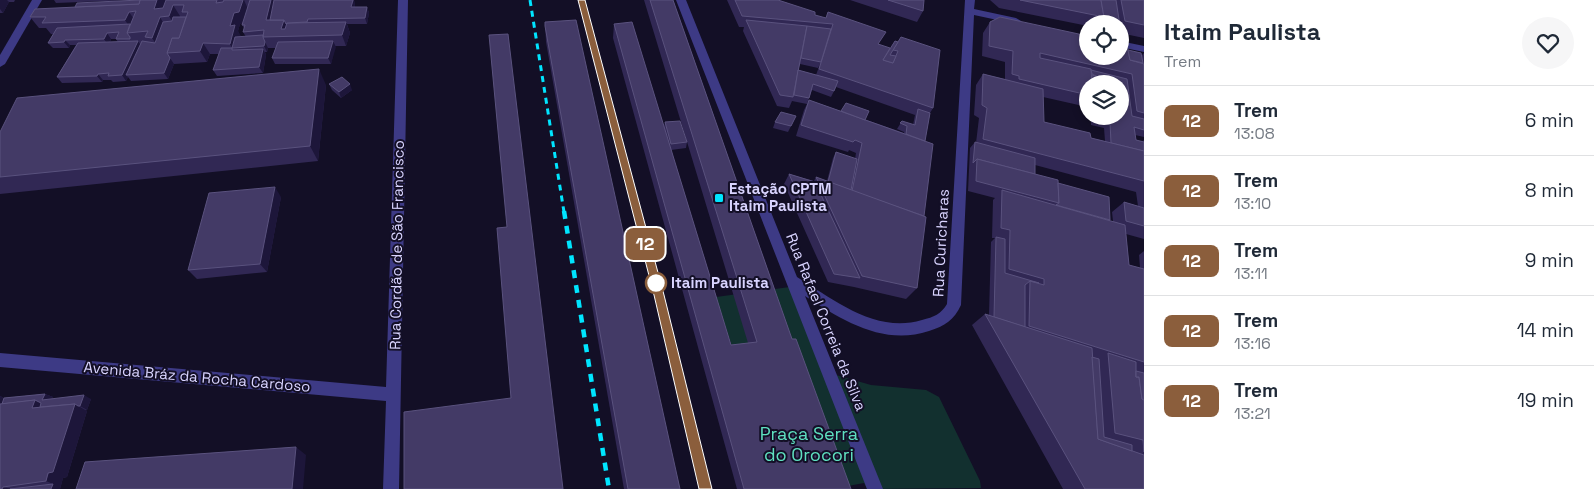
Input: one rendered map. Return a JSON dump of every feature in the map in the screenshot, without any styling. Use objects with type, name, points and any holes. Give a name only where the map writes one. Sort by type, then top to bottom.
[{"type":"street","points":[[0,64],[37,0]]},
{"type":"street","name":"Rua Cordão de São Francisco","points":[[391,489],[403,0]]},
{"type":"street","name":"Rua Rafael Correia da Silva","points":[[681,0],[875,489]]},
{"type":"street","points":[[970,6],[1024,23]]},
{"type":"street","name":"Rua Curicharas","points":[[792,281],[846,314],[874,326],[900,330],[924,328],[944,318],[954,305],[970,6]]},
{"type":"street","points":[[1129,46],[1144,49]]},
{"type":"street","name":"Avenida Bráz da Rocha Cardoso","points":[[0,360],[394,395]]},
{"type":"green space","name":"Praça Serra do Orocori","points":[[790,287],[836,375],[871,385],[926,390],[939,397],[980,481],[981,488],[867,489],[864,483],[832,489],[778,489],[716,297]]},
{"type":"building","points":[[140,0],[157,0],[154,9],[163,8],[166,0],[217,0],[216,3],[223,2],[224,0],[243,0],[239,12],[234,13],[230,26],[235,25],[230,44],[203,43],[200,51],[167,53],[172,38],[179,38],[188,12],[182,12],[184,5],[173,5],[169,16],[160,17],[152,38],[145,37],[148,31],[127,33],[136,11],[129,12],[125,20],[42,23],[46,17],[30,17],[35,9],[139,4]]},
{"type":"building","points":[[140,0],[139,4],[75,7],[77,3]]},
{"type":"building","points":[[250,0],[271,0],[266,20],[284,20],[281,29],[285,29],[287,23],[346,22],[342,35],[263,37],[264,30],[243,32],[245,25],[242,25]]},
{"type":"building","points":[[274,0],[353,0],[351,7],[367,7],[365,18],[308,19],[307,22],[286,24],[284,20],[270,20]]},
{"type":"building","points":[[650,0],[673,0],[792,339],[796,339],[851,489],[744,489],[614,24],[632,22],[731,345],[757,342]]},
{"type":"building","points":[[735,0],[778,0],[815,12],[815,15],[826,18],[828,12],[886,32],[878,44],[890,48],[883,60],[893,63],[898,51],[893,50],[901,37],[940,50],[933,108],[819,69],[833,24],[742,16]]},
{"type":"building","points":[[888,0],[924,0],[923,11]]},
{"type":"building","points":[[1020,0],[1101,0],[1104,15],[1094,15]]},
{"type":"building","points":[[1101,0],[1116,0],[1118,15],[1104,15]]},
{"type":"building","points":[[1121,0],[1144,0],[1144,25],[1129,22],[1129,15],[1124,15]]},
{"type":"building","points":[[173,17],[186,17],[179,38],[172,38],[167,53],[170,58],[164,73],[126,75],[142,41],[155,43],[163,22],[172,21]]},
{"type":"building","points":[[1000,17],[1079,34],[1079,62],[1040,53],[1040,58],[1091,69],[1091,75],[1079,75],[1079,93],[1019,79],[1019,76],[1012,74],[1013,51],[989,46],[990,22]]},
{"type":"building","points":[[576,20],[680,489],[628,489],[545,26],[545,22]]},
{"type":"building","points":[[746,20],[807,26],[793,97],[780,95]]},
{"type":"building","points":[[130,24],[127,33],[130,39],[116,39],[119,32],[107,33],[104,39],[65,40],[64,42],[48,43],[57,28]]},
{"type":"building","points":[[807,26],[831,29],[821,62],[801,58]]},
{"type":"building","points":[[508,34],[563,489],[404,489],[404,412],[511,398],[497,228],[507,227],[489,35]]},
{"type":"building","points":[[263,35],[264,46],[232,48],[235,37]]},
{"type":"building","points":[[138,41],[122,75],[108,76],[109,73],[98,74],[97,76],[57,77],[78,43]]},
{"type":"building","points":[[333,41],[328,58],[272,58],[278,42]]},
{"type":"building","points":[[895,41],[898,42],[890,55],[896,56],[893,63],[883,60]]},
{"type":"building","points":[[221,48],[232,48],[232,50],[263,49],[259,67],[213,70]]},
{"type":"building","points":[[1129,50],[1141,53],[1143,63],[1130,60]]},
{"type":"building","points":[[1129,55],[1130,60],[1144,64],[1144,113],[1137,111],[1132,74],[1093,65],[1129,65]]},
{"type":"building","points":[[319,69],[310,146],[0,177],[0,132],[17,98]]},
{"type":"building","points":[[798,70],[838,81],[834,91],[813,84],[809,98],[794,95]]},
{"type":"building","points":[[1091,70],[1111,75],[1094,75]]},
{"type":"building","points":[[983,74],[1043,89],[1044,122],[1090,133],[1091,138],[1144,151],[1144,181],[983,139],[987,108],[982,105]]},
{"type":"building","points":[[342,77],[350,84],[339,92],[329,84]]},
{"type":"building","points":[[1129,94],[1132,116],[1144,119],[1144,130],[1134,127],[1136,140],[1144,142],[1144,151],[1111,143],[1110,125],[1129,125]]},
{"type":"building","points":[[809,100],[933,144],[924,216],[852,191],[862,143],[855,140],[853,142],[801,125]]},
{"type":"building","points":[[846,103],[869,111],[865,120],[841,111]]},
{"type":"building","points":[[918,109],[930,113],[925,141],[906,134],[907,126],[900,123],[902,121],[915,125]]},
{"type":"building","points":[[781,112],[796,116],[791,126],[775,122]]},
{"type":"building","points":[[680,121],[687,142],[671,144],[665,122]]},
{"type":"building","points":[[975,142],[1035,158],[1035,174],[977,159],[973,163]]},
{"type":"building","points":[[836,152],[857,159],[851,190],[828,182]]},
{"type":"building","points":[[977,159],[1058,180],[1059,203],[976,181]]},
{"type":"building","points":[[789,174],[815,182],[860,278],[834,274]]},
{"type":"building","points":[[816,177],[926,217],[917,288],[862,276]]},
{"type":"building","points":[[1058,183],[1109,197],[1110,220],[1056,205],[1059,203]]},
{"type":"building","points":[[275,187],[260,264],[188,270],[209,193]]},
{"type":"building","points":[[1002,190],[1125,225],[1129,265],[1144,269],[1144,362],[1029,326],[1030,281],[1044,285],[1044,279],[1009,269],[1010,230],[1001,228]]},
{"type":"building","points":[[1124,202],[1144,208],[1144,226],[1126,221]]},
{"type":"building","points":[[996,237],[1005,239],[1005,273],[1039,283],[1030,281],[1025,285],[1025,327],[994,317]]},
{"type":"building","points":[[985,314],[1092,348],[1098,439],[1144,455],[1144,489],[1085,489]]},
{"type":"building","points":[[1108,353],[1136,362],[1136,377],[1139,377],[1142,399],[1144,400],[1144,452],[1143,440],[1115,433]]},
{"type":"building","points":[[1092,357],[1099,359],[1104,437],[1132,445],[1132,451],[1098,439]]},
{"type":"building","points":[[1136,371],[1144,373],[1144,400],[1142,399],[1139,377],[1136,377]]},
{"type":"building","points":[[45,394],[42,400],[84,395],[80,406],[75,404],[40,407],[41,403],[35,400],[2,404],[4,398]]},
{"type":"building","points":[[35,400],[32,408],[75,404],[53,472],[48,473],[46,481],[0,489],[0,404]]},
{"type":"building","points":[[296,447],[292,489],[76,489],[85,462]]},
{"type":"building","points":[[53,484],[51,489],[10,489]]},
{"type":"railway","points":[[530,0],[564,212]]},
{"type":"railway","points":[[581,0],[637,212]]},
{"type":"railway","points":[[564,211],[609,489]]},
{"type":"railway","points":[[637,211],[705,489]]},
{"type":"train","name":"12","points":[[581,0],[659,295],[705,489]]},
{"type":"place","name":"Estação CPTM Itaim Paulista","points":[[719,198]]},
{"type":"place","name":"Itaim Paulista","points":[[656,283]]}]
